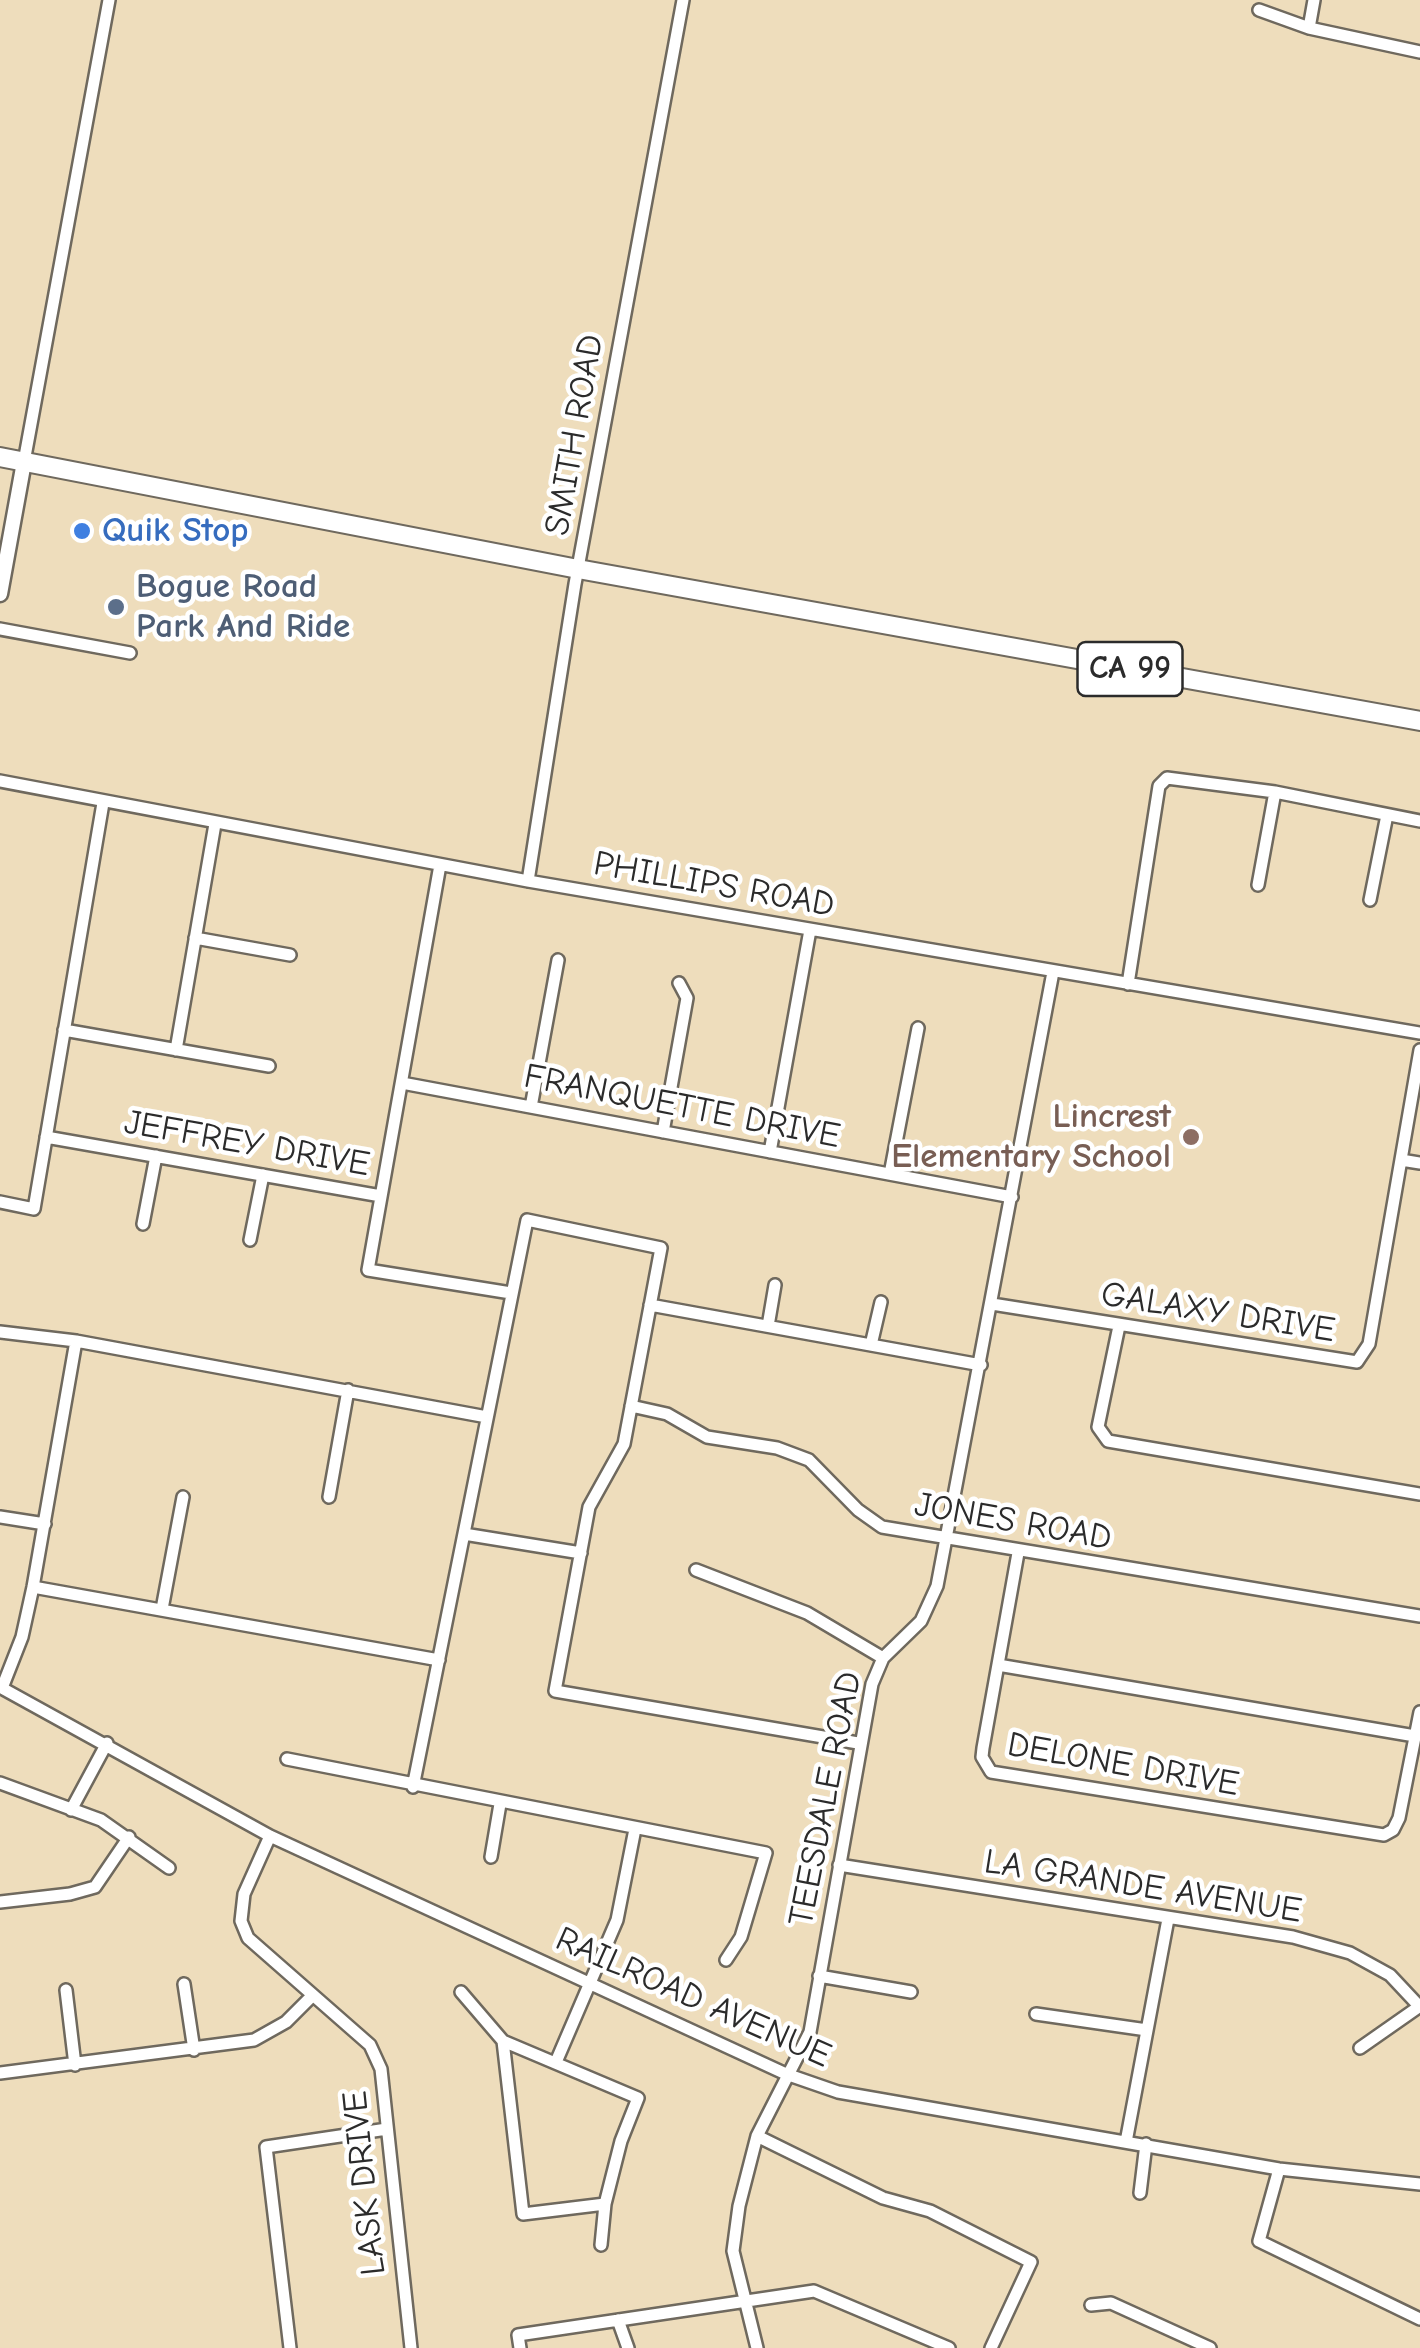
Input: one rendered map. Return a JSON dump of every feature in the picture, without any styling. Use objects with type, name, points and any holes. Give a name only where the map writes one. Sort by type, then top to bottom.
[{"type":"highway","name":"CA 99","points":[[0,457],[578,568],[1420,721]]},
{"type":"main road","points":[[0,594],[24,462]]},
{"type":"street","points":[[24,462],[108,0]]},
{"type":"street","name":"SMITH ROAD","points":[[528,881],[578,568],[683,0]]},
{"type":"street","points":[[1309,28],[1314,0]]},
{"type":"street","points":[[1259,10],[1309,28],[1420,52]]},
{"type":"street","points":[[0,629],[130,652]]},
{"type":"street","points":[[1128,984],[1159,786],[1176,776],[1420,821]]},
{"type":"street","name":"PHILLIPS ROAD","points":[[0,781],[528,881],[1420,1033]]},
{"type":"street","points":[[1258,885],[1275,792]]},
{"type":"street","points":[[0,1202],[34,1209],[102,803]]},
{"type":"street","points":[[1370,900],[1387,815]]},
{"type":"street","points":[[176,1050],[214,824]]},
{"type":"street","points":[[382,1196],[440,865]]},
{"type":"street","points":[[770,1152],[810,930]]},
{"type":"street","points":[[195,938],[290,955]]},
{"type":"street","points":[[531,1107],[558,960]]},
{"type":"street","name":"TEESDALE ROAD","points":[[756,2348],[734,2251],[739,2206],[757,2136],[810,2032],[858,1743],[883,1658],[921,1621],[938,1586],[1053,972]]},
{"type":"street","points":[[662,1132],[687,998],[680,984]]},
{"type":"street","points":[[890,1174],[918,1028]]},
{"type":"street","points":[[64,1030],[269,1066]]},
{"type":"street","name":"GALAXY DRIVE","points":[[992,1304],[1357,1362],[1369,1344],[1420,1050]]},
{"type":"street","name":"FRANQUETTE DRIVE","points":[[402,1083],[1012,1197]]},
{"type":"street","name":"JEFFREY DRIVE","points":[[46,1137],[382,1196],[368,1270],[512,1293]]},
{"type":"street","points":[[143,1224],[156,1156]]},
{"type":"street","points":[[1401,1160],[1420,1163]]},
{"type":"street","points":[[250,1240],[263,1175]]},
{"type":"street","points":[[413,1787],[528,1220],[661,1248],[624,1444],[590,1507],[555,1692],[858,1743]]},
{"type":"street","points":[[768,1326],[774,1285]]},
{"type":"street","points":[[872,1345],[881,1302]]},
{"type":"street","points":[[650,1305],[981,1365]]},
{"type":"street","points":[[1119,1326],[1098,1427],[1108,1440],[1420,1494]]},
{"type":"street","points":[[0,1332],[76,1340],[487,1417]]},
{"type":"street","points":[[1,1687],[22,1637],[33,1587],[76,1340]]},
{"type":"street","points":[[329,1497],[348,1390]]},
{"type":"street","name":"JONES ROAD","points":[[631,1406],[667,1414],[707,1437],[777,1448],[809,1460],[858,1510],[882,1527],[948,1542],[1420,1616]]},
{"type":"street","points":[[162,1609],[183,1497]]},
{"type":"street","points":[[0,1517],[45,1524]]},
{"type":"street","points":[[464,1534],[581,1553]]},
{"type":"street","name":"DELONE DRIVE","points":[[1018,1553],[983,1748],[984,1763],[991,1772],[1372,1836],[1389,1833],[1399,1818],[1415,1736]]},
{"type":"street","points":[[696,1570],[807,1613],[883,1658]]},
{"type":"street","points":[[33,1587],[439,1660]]},
{"type":"street","points":[[998,1665],[1415,1736],[1420,1712]]},
{"type":"street","name":"RAILROAD AVENUE","points":[[1,1687],[270,1836],[786,2074],[838,2092],[1280,2169],[1420,2184]]},
{"type":"street","points":[[71,1810],[108,1743]]},
{"type":"street","points":[[287,1759],[413,1787],[766,1853],[741,1937],[726,1960]]},
{"type":"street","points":[[0,1784],[129,1837],[169,1868]]},
{"type":"street","points":[[491,1857],[500,1804]]},
{"type":"street","points":[[556,2062],[617,1920],[635,1828]]},
{"type":"street","name":"LASK DRIVE","points":[[270,1836],[244,1894],[241,1921],[248,1938],[370,2045],[381,2070],[410,2348]]},
{"type":"street","points":[[0,1902],[70,1894],[95,1886],[129,1837]]},
{"type":"street","name":"LA GRANDE AVENUE","points":[[838,1865],[1168,1920],[1293,1936],[1350,1953],[1390,1975],[1420,2006]]},
{"type":"street","points":[[1126,2142],[1168,1920]]},
{"type":"street","points":[[819,1976],[911,1992]]},
{"type":"street","points":[[184,1984],[194,2050]]},
{"type":"street","points":[[66,1990],[75,2064]]},
{"type":"street","points":[[461,1992],[502,2041],[638,2098],[620,2142],[605,2204],[601,2245]]},
{"type":"street","points":[[0,2074],[254,2040],[286,2022],[313,1996]]},
{"type":"street","points":[[1360,2048],[1420,2006]]},
{"type":"street","points":[[1036,2014],[1146,2030]]},
{"type":"street","points":[[502,2041],[523,2214],[605,2204]]},
{"type":"street","points":[[290,2348],[266,2147],[387,2129]]},
{"type":"street","points":[[757,2136],[883,2198],[930,2211],[1031,2262],[991,2348]]},
{"type":"street","points":[[1140,2194],[1146,2144]]},
{"type":"street","points":[[1280,2169],[1260,2241],[1420,2319]]},
{"type":"street","points":[[519,2341],[618,2320],[814,2292],[949,2348]]},
{"type":"street","points":[[1091,2305],[1110,2304],[1210,2348]]},
{"type":"street","points":[[618,2320],[628,2348]]},
{"type":"place","name":"Quik Stop","points":[[82,531]]},
{"type":"place","name":"Bogue Road Park And Ride","points":[[116,607]]},
{"type":"place","name":"Lincrest Elementary School","points":[[1191,1137]]}]
